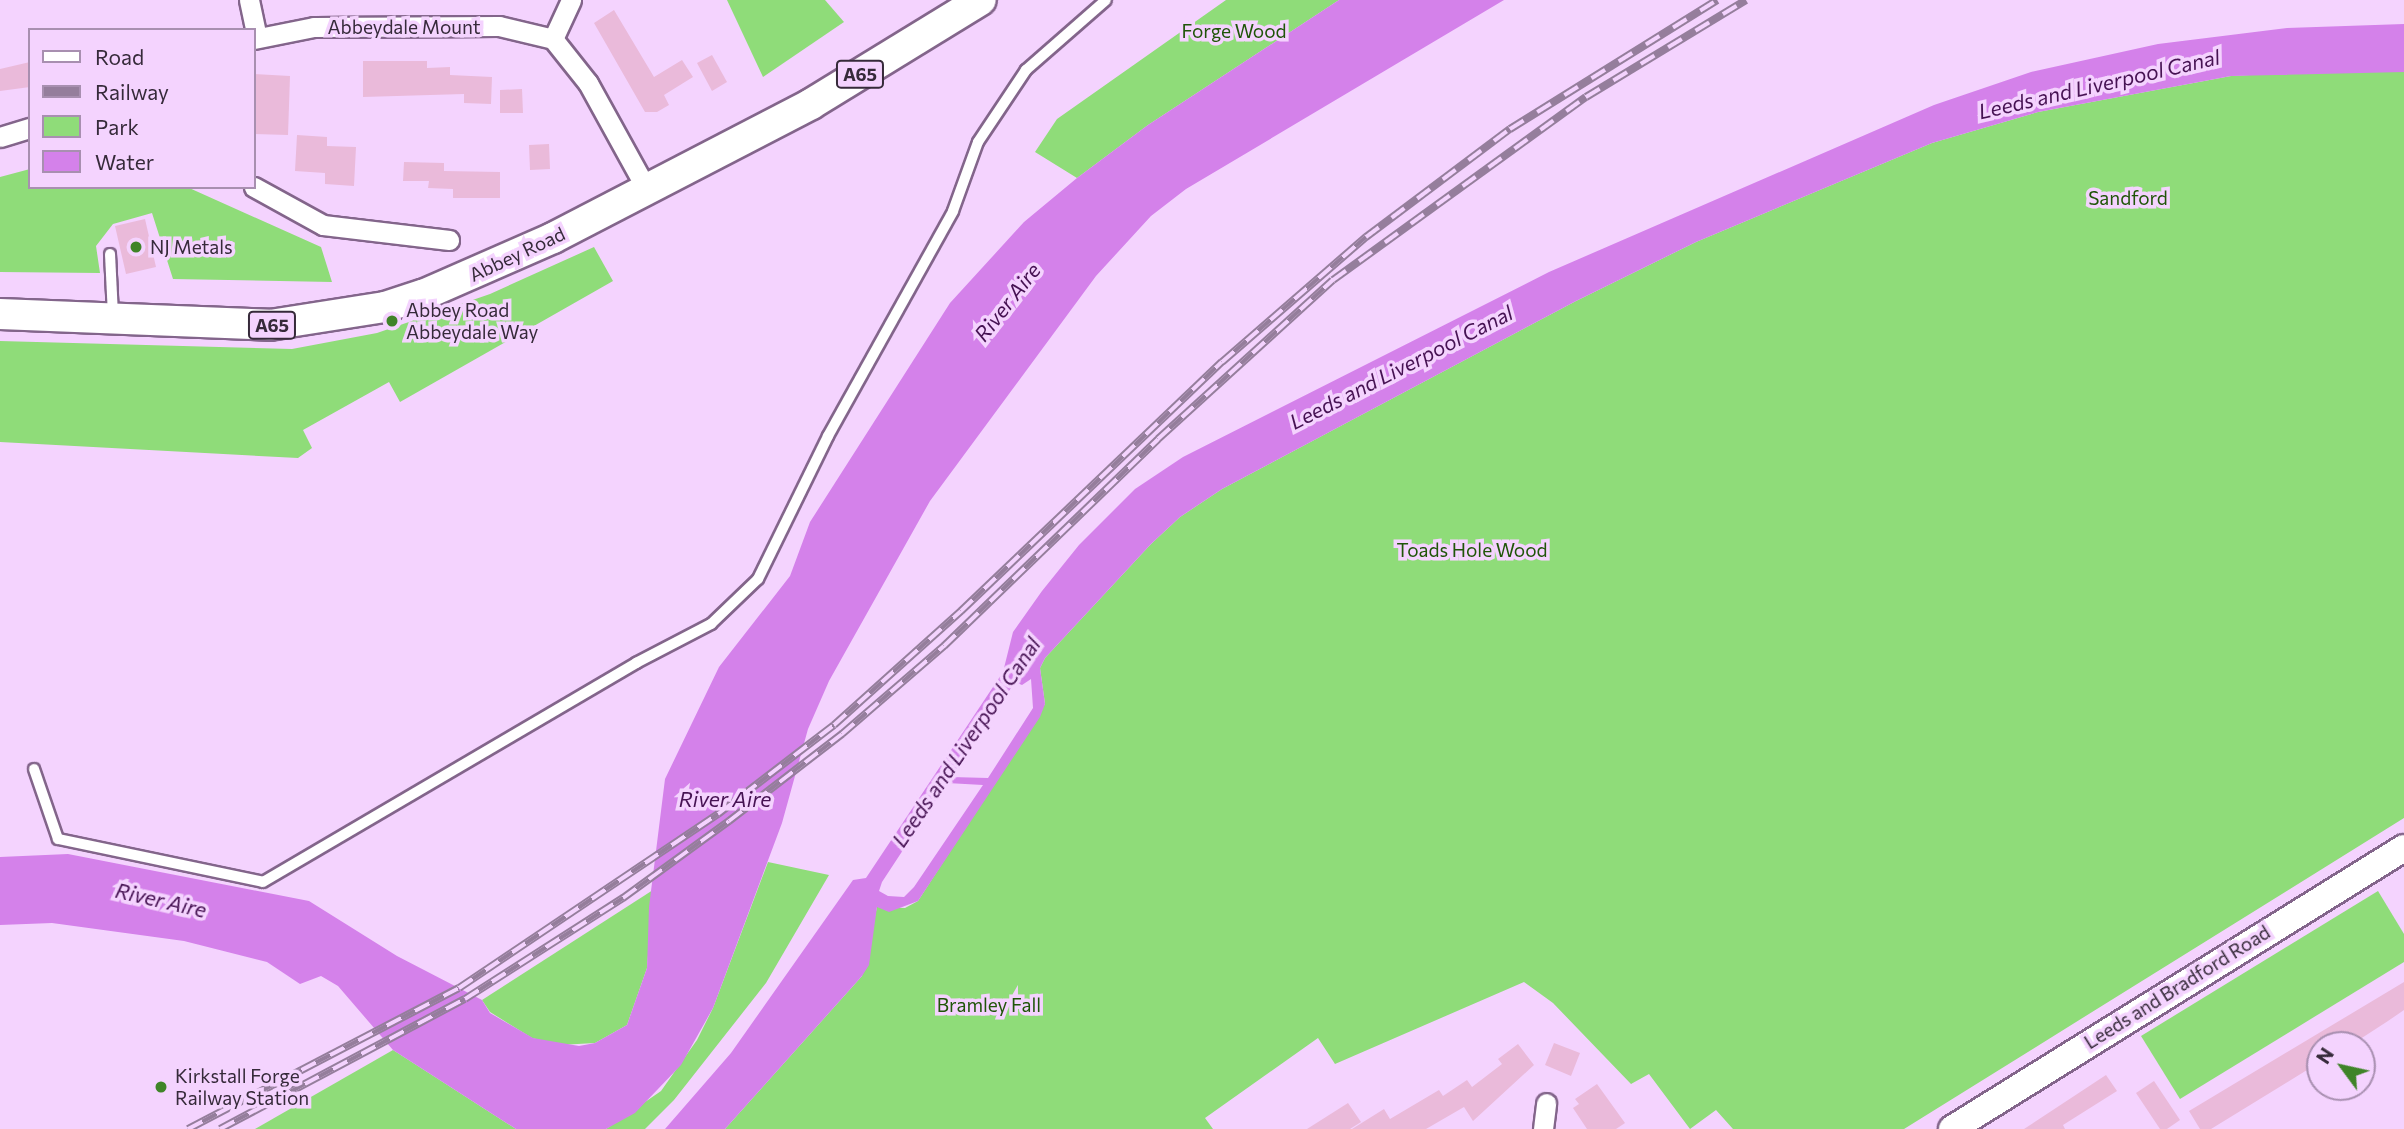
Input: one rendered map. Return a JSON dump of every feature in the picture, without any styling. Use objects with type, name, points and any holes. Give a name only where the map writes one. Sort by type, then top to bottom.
[{"type":"main road","name":"Abbey Road","points":[[0,314],[270,325],[385,307],[519,254],[647,190],[811,104],[981,0]]},
{"type":"main road","name":"Leeds and Bradford Road","points":[[1952,1129],[2404,848]]},
{"type":"street","points":[[249,0],[253,28]]},
{"type":"street","points":[[571,0],[554,40],[588,83],[647,190]]},
{"type":"street","name":"Abbeydale Mount","points":[[256,38],[314,27],[499,26],[554,40]]},
{"type":"street","points":[[0,137],[28,129]]},
{"type":"street","points":[[256,188],[323,225],[449,240]]},
{"type":"street","points":[[1543,1129],[1546,1103]]},
{"type":"lane","points":[[34,769],[58,839],[262,883],[636,663],[712,624],[758,579],[828,436],[953,211],[978,142],[1026,70],[1106,0]]},
{"type":"lane","points":[[110,254],[113,318]]},
{"type":"green space","points":[[727,0],[825,0],[844,22],[763,77]]},
{"type":"green space","name":"Forge Wood","points":[[1226,0],[1339,0],[1148,125],[1077,178],[1035,152],[1057,119]]},
{"type":"green space","points":[[2345,70],[2404,72],[2404,818],[1904,1129],[1733,1129],[1716,1110],[1690,1129],[1649,1074],[1631,1084],[1553,1003],[1524,982],[1335,1064],[1318,1038],[1205,1118],[1213,1129],[725,1129],[862,976],[877,907],[905,908],[918,901],[1045,704],[1040,668],[1045,658],[1151,544],[1180,517],[1222,489],[1576,301],[1696,242],[1932,143],[2038,112],[2231,76]]},
{"type":"green space","points":[[28,170],[28,189],[191,189],[321,247],[332,282],[173,279],[152,213],[113,224],[96,246],[100,273],[0,272],[0,177]]},
{"type":"green space","points":[[594,247],[613,281],[400,402],[389,382],[303,430],[312,448],[298,458],[0,442],[0,341],[292,349],[377,333],[490,294]]},
{"type":"green space","points":[[768,862],[829,875],[766,983],[674,1100],[645,1129],[606,1129],[661,1091],[697,1040],[713,1008]]},
{"type":"green space","points":[[653,890],[647,968],[627,1025],[595,1043],[560,1045],[532,1038],[490,1012],[482,1000]]},
{"type":"green space","points":[[2378,891],[2404,934],[2404,962],[2180,1099],[2141,1036]]},
{"type":"green space","points":[[393,1050],[516,1129],[255,1129]]},
{"type":"water","name":"River Aire","points":[[1339,0],[1504,0],[1186,189],[1151,216],[1096,276],[930,501],[829,681],[808,729],[782,823],[713,1008],[681,1065],[635,1113],[606,1129],[516,1129],[393,1050],[338,986],[321,976],[300,984],[267,962],[184,941],[52,923],[0,925],[0,857],[68,854],[309,901],[397,956],[482,1000],[490,1013],[533,1038],[579,1046],[595,1043],[627,1025],[647,968],[649,907],[665,779],[719,667],[790,576],[810,522],[950,303],[1024,222],[1077,178],[1148,125]]},
{"type":"water","name":"Leeds and Liverpool Canal","points":[[2404,24],[2404,72],[2231,76],[2038,112],[1932,143],[1696,242],[1576,301],[1222,489],[1180,517],[1151,544],[1045,658],[1040,668],[1045,704],[1040,717],[918,901],[889,912],[877,907],[869,965],[862,976],[725,1129],[665,1129],[731,1053],[853,880],[866,878],[1003,672],[1013,632],[1042,591],[1079,545],[1135,489],[1183,457],[1549,272],[1934,105],[2031,72],[2158,44],[2287,28]],"holes":[[[1031,679],[1033,708],[988,778],[951,777],[1015,682],[1022,685]],[[947,783],[983,785],[914,887],[904,897],[888,896],[879,891],[882,882]]]},
{"type":"building","points":[[614,10],[654,77],[682,60],[693,77],[664,95],[669,105],[657,112],[645,112],[594,23]]},
{"type":"building","points":[[712,55],[727,82],[712,91],[697,63]]},
{"type":"building","points":[[363,61],[427,61],[427,68],[450,67],[450,75],[492,77],[491,104],[464,103],[464,94],[363,97]]},
{"type":"building","points":[[28,62],[28,87],[0,91],[0,69]]},
{"type":"building","points":[[256,74],[290,76],[288,135],[256,134]]},
{"type":"building","points":[[522,89],[523,113],[500,113],[500,90]]},
{"type":"building","points":[[297,135],[327,137],[327,146],[356,147],[354,186],[325,184],[325,173],[295,171]]},
{"type":"building","points":[[549,144],[550,169],[530,170],[529,145]]},
{"type":"building","points":[[404,162],[444,163],[444,171],[500,172],[500,198],[453,198],[453,189],[428,188],[429,181],[403,181]]},
{"type":"building","name":"NJ Metals","points":[[145,219],[156,267],[126,274],[115,226]]},
{"type":"building","points":[[2404,982],[2404,1010],[2372,1031],[2322,1031]]},
{"type":"building","points":[[2306,1041],[2306,1071],[2211,1129],[2200,1129],[2189,1111]]},
{"type":"building","points":[[1554,1043],[1580,1053],[1571,1076],[1545,1065]]},
{"type":"building","points":[[1518,1044],[1534,1065],[1473,1121],[1464,1107],[1426,1129],[1352,1129],[1384,1109],[1390,1119],[1439,1090],[1443,1096],[1467,1080],[1472,1087],[1502,1064],[1498,1059]]},
{"type":"building","points":[[2106,1075],[2117,1091],[2063,1125],[2065,1129],[2024,1129]]},
{"type":"building","points":[[2154,1081],[2180,1120],[2167,1129],[2160,1129],[2136,1093]]},
{"type":"building","points":[[1597,1084],[1625,1123],[1616,1129],[1587,1129],[1573,1108],[1579,1104],[1575,1099]]},
{"type":"building","points":[[1348,1103],[1361,1122],[1350,1129],[1307,1129]]},
{"type":"railway","points":[[188,1129],[459,988],[718,814],[834,725],[961,611],[1222,362],[1366,237],[1510,129],[1717,0]]},
{"type":"railway","points":[[220,1129],[465,999],[623,898],[729,821],[842,734],[944,646],[1158,439],[1333,280],[1586,97],[1746,0]]},
{"type":"place","name":"NJ Metals","points":[[136,247]]},
{"type":"place","name":"Abbey Road Abbeydale Way","points":[[392,321]]},
{"type":"place","name":"Kirkstall Forge Railway Station","points":[[161,1087]]},
{"type":"park label","name":"Sandford","points":[[2128,198]]},
{"type":"park label","name":"Toads Hole Wood","points":[[1472,550]]},
{"type":"park label","name":"Bramley Fall","points":[[989,1005]]}]
